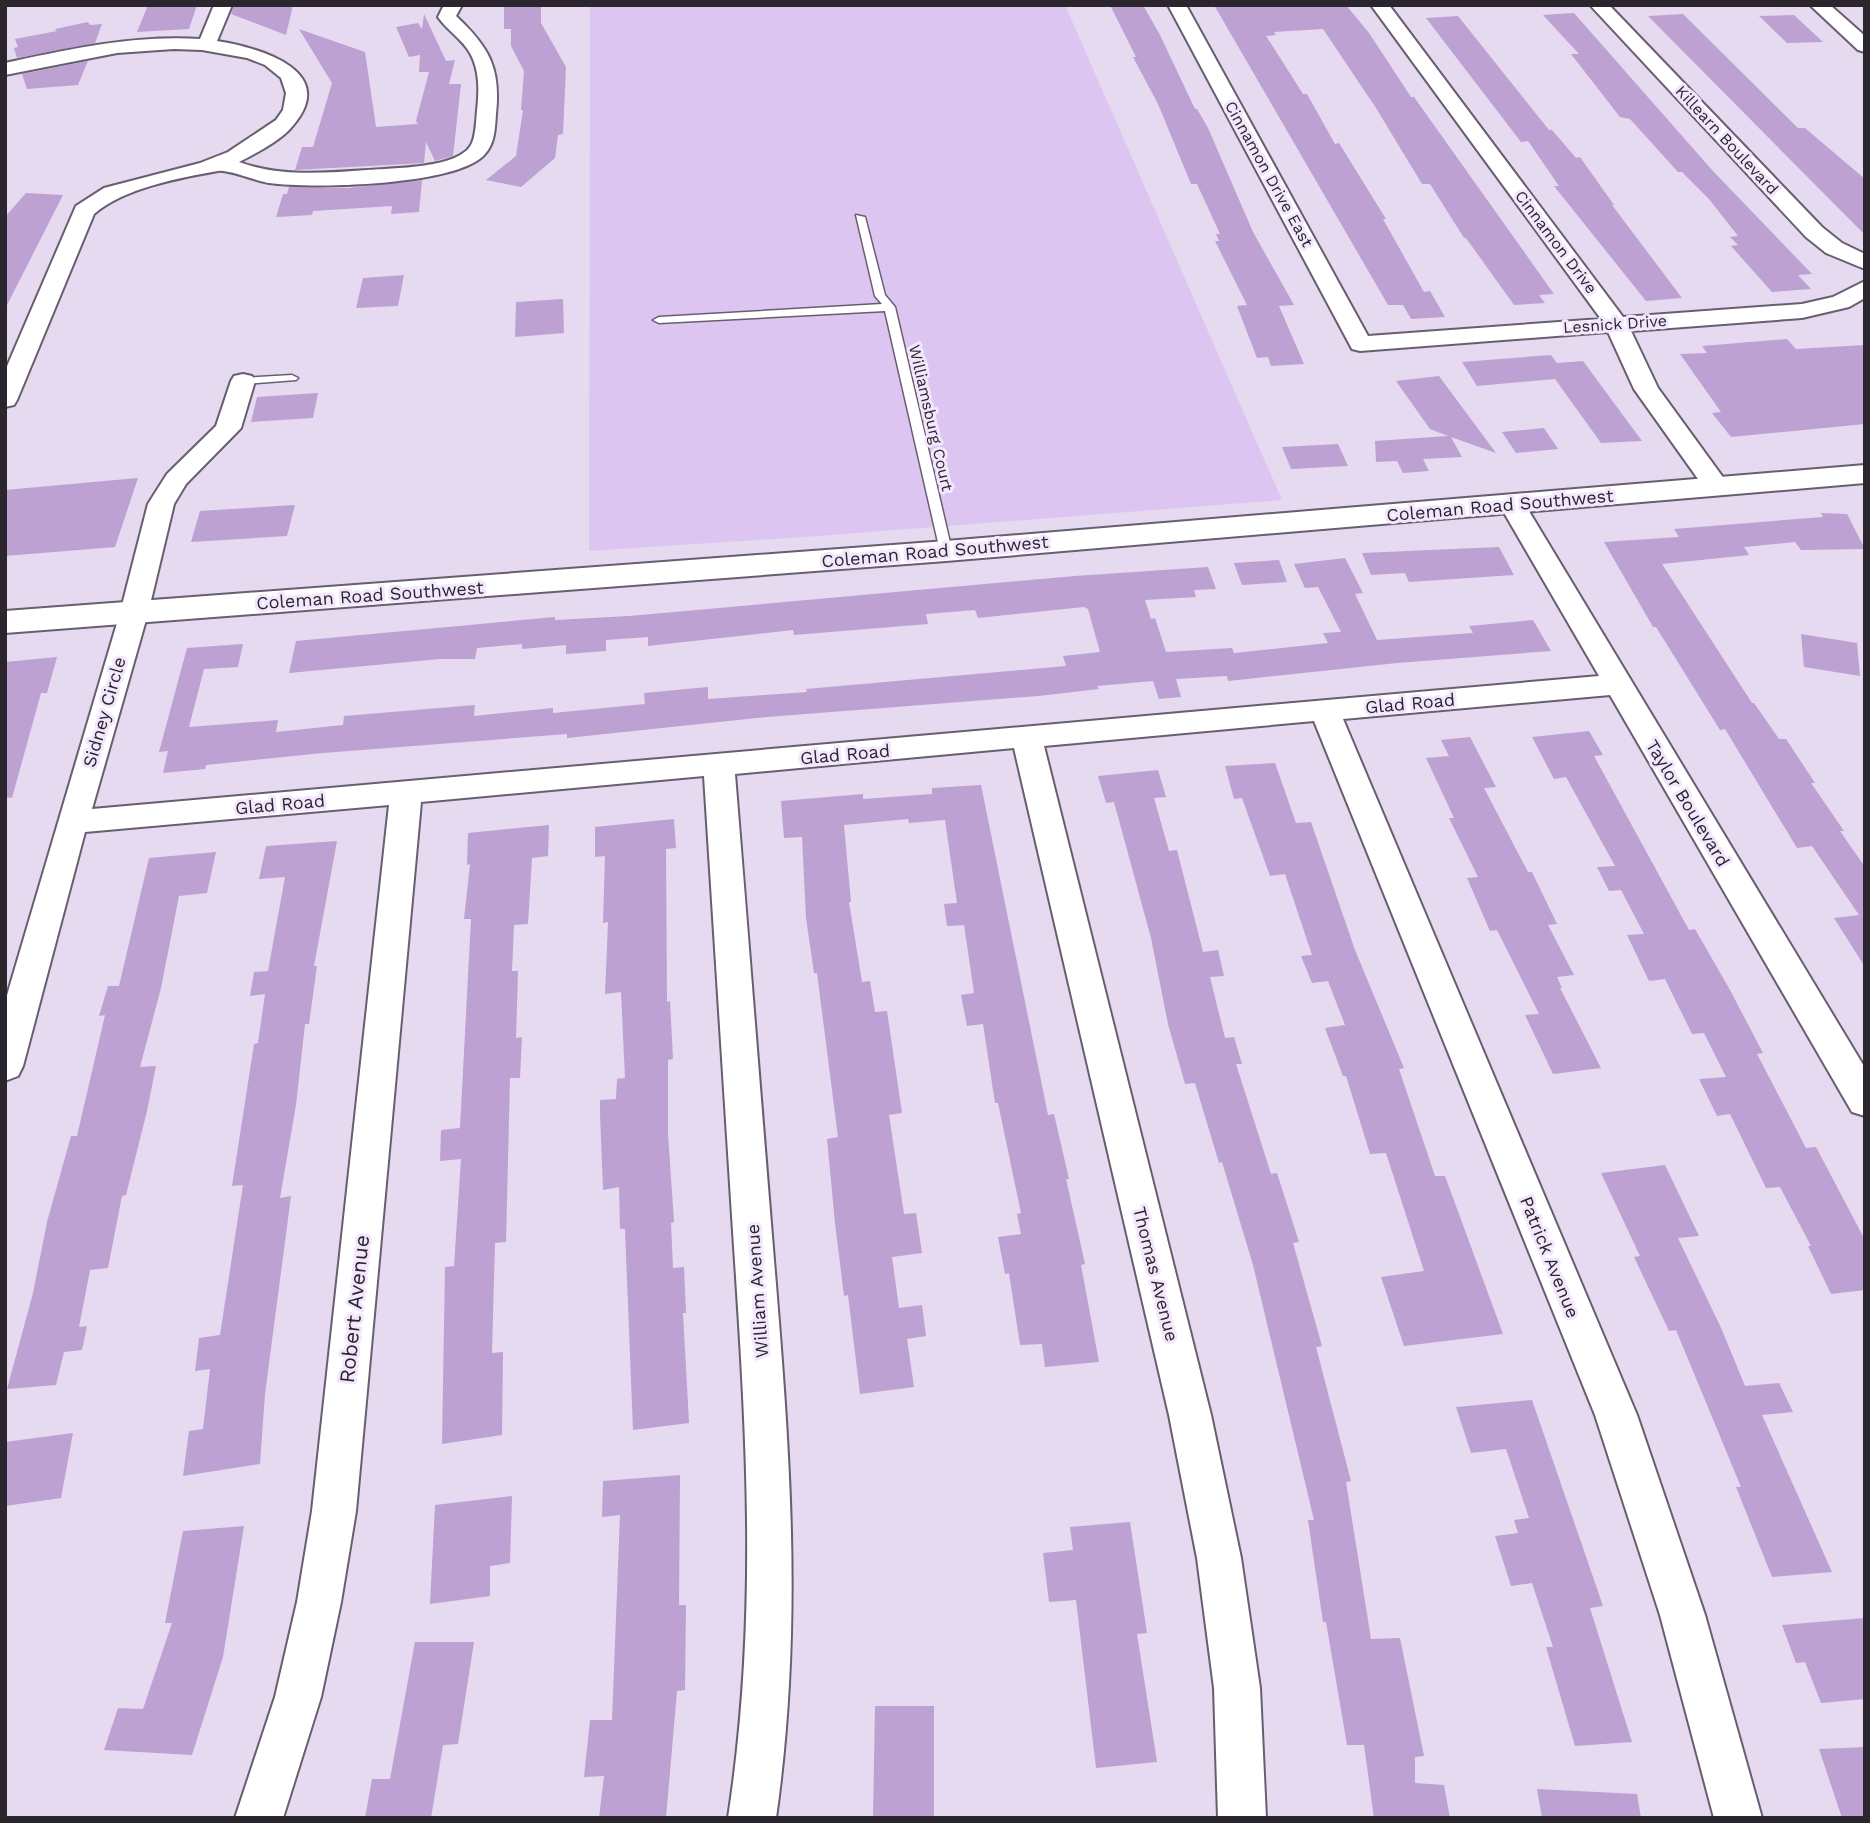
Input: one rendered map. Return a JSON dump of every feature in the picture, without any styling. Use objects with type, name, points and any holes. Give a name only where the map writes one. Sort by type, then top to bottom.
[{"type":"street","points":[[207,44],[223,5]]},
{"type":"street","points":[[222,163],[240,171],[292,179],[421,172],[466,160],[483,142],[487,71],[474,44],[447,17],[453,5]]},
{"type":"street","name":"Cinnamon Drive East","points":[[1177,5],[1360,344]]},
{"type":"street","name":"Cinnamon Drive","points":[[1380,5],[1616,324],[1646,389],[1717,487]]},
{"type":"street","name":"Killearn Boulevard","points":[[1599,5],[1814,232],[1834,248],[1865,262]]},
{"type":"street","points":[[1819,5],[1865,46]]},
{"type":"street","points":[[1843,26],[1865,25]]},
{"type":"street","points":[[5,69],[121,46],[207,44],[258,54],[285,71],[295,86],[295,103],[289,117],[272,136],[222,163],[112,192],[92,202],[84,211],[5,400]]},
{"type":"street","name":"Lesnick Drive","points":[[1360,344],[1802,311],[1841,302],[1865,288]]},
{"type":"street","name":"Sidney Circle","points":[[5,1066],[72,822],[134,613],[165,494],[228,428],[243,381]]},
{"type":"street","name":"Coleman Road Southwest","points":[[5,622],[946,551],[1865,474]]},
{"type":"street","name":"Taylor Boulevard","points":[[1512,504],[1865,1101]]},
{"type":"street","name":"Glad Road","points":[[72,822],[1618,684]]},
{"type":"street","name":"Patrick Avenue","points":[[1324,710],[1616,1415],[1656,1530],[1709,1701],[1738,1818]]},
{"type":"street","name":"Thomas Avenue","points":[[1027,738],[1190,1415],[1219,1558],[1237,1688],[1242,1818]]},
{"type":"street","name":"William Avenue","points":[[719,765],[770,1513],[770,1641],[752,1818]]},
{"type":"street","name":"Robert Avenue","points":[[260,1818],[298,1697],[319,1602],[334,1511],[406,793]]},
{"type":"lane","points":[[860,217],[880,296],[891,307]]},
{"type":"lane","points":[[659,320],[891,307]]},
{"type":"lane","name":"Williamsburg Court","points":[[891,307],[946,551]]},
{"type":"lane","points":[[243,381],[292,377]]},
{"type":"shaded area","points":[[590,5],[1065,5],[1282,500],[589,551]]},
{"type":"building","points":[[148,5],[197,5],[189,29],[137,32]]},
{"type":"building","points":[[234,5],[293,5],[286,35],[231,14]]},
{"type":"building","points":[[504,5],[541,5],[541,23],[566,67],[563,134],[558,135],[555,158],[521,187],[486,180],[516,156],[523,110],[524,71],[511,46],[511,29],[504,29]]},
{"type":"building","points":[[1110,5],[1143,5],[1160,35],[1195,109],[1208,128],[1253,232],[1294,305],[1279,306],[1304,364],[1271,366],[1268,357],[1257,358],[1237,306],[1247,305],[1215,241],[1219,241],[1216,234],[1220,234],[1197,184],[1191,184],[1158,104]]},
{"type":"building","points":[[1214,5],[1346,5],[1369,33],[1411,97],[1414,97],[1554,294],[1539,295],[1545,303],[1514,305],[1464,238],[1430,184],[1422,184],[1376,108],[1323,29],[1274,32],[1276,35],[1266,36],[1303,94],[1307,94],[1335,144],[1339,143],[1386,219],[1383,219],[1424,292],[1430,291],[1445,317],[1411,319],[1403,305],[1388,305]]},
{"type":"building","points":[[1574,13],[1712,170],[1812,274],[1798,275],[1811,289],[1772,292],[1731,246],[1738,245],[1730,237],[1738,236],[1709,199],[1682,172],[1678,172],[1630,119],[1620,117],[1571,54],[1579,54],[1543,15]]},
{"type":"building","points":[[424,14],[446,61],[455,60],[449,84],[461,84],[453,156],[435,161],[426,142],[424,163],[295,170],[302,147],[313,147],[332,83],[299,29],[365,52],[376,127],[418,124],[416,121],[429,72],[419,72],[420,55],[409,57],[396,27],[418,23],[422,29]]},
{"type":"building","points":[[1683,14],[1798,128],[1805,128],[1865,179],[1865,235],[1648,16]]},
{"type":"building","points":[[1794,15],[1823,42],[1787,43],[1759,16]]},
{"type":"building","points":[[1458,16],[1549,130],[1552,130],[1576,158],[1580,157],[1612,205],[1682,298],[1646,301],[1554,186],[1559,186],[1528,141],[1521,142],[1426,18]]},
{"type":"building","points":[[88,22],[90,25],[102,24],[95,43],[17,58],[14,48],[18,47],[15,39]]},
{"type":"building","points":[[88,61],[78,85],[27,89],[22,74]]},
{"type":"building","points":[[422,180],[419,212],[391,214],[392,206],[313,211],[312,215],[276,217],[283,194],[287,194],[289,187],[348,188]]},
{"type":"building","points":[[26,193],[63,195],[5,309],[5,217]]},
{"type":"building","points":[[404,275],[398,306],[356,308],[363,278]]},
{"type":"building","points":[[563,299],[564,333],[515,337],[516,302]]},
{"type":"building","points":[[1787,339],[1796,349],[1865,345],[1865,424],[1731,437],[1712,413],[1721,412],[1680,354],[1707,353],[1702,346]]},
{"type":"building","points":[[1551,355],[1557,363],[1583,361],[1642,441],[1601,443],[1555,379],[1477,386],[1462,362]]},
{"type":"building","points":[[1439,376],[1496,453],[1451,437],[1462,457],[1423,459],[1429,471],[1403,473],[1397,461],[1376,462],[1375,441],[1448,436],[1430,429],[1396,381]]},
{"type":"building","points":[[318,393],[313,418],[251,422],[257,397]]},
{"type":"building","points":[[1544,428],[1558,449],[1516,453],[1502,432]]},
{"type":"building","points":[[1338,444],[1348,466],[1291,469],[1282,447]]},
{"type":"building","points":[[138,478],[115,547],[5,556],[5,490]]},
{"type":"building","points":[[295,505],[287,536],[191,542],[200,511]]},
{"type":"building","points":[[1821,513],[1847,514],[1865,549],[1801,550],[1795,542],[1744,547],[1749,555],[1662,564],[1752,703],[1779,739],[1786,739],[1815,783],[1811,783],[1844,831],[1840,831],[1865,867],[1865,967],[1834,918],[1859,915],[1812,846],[1797,848],[1725,729],[1720,730],[1656,627],[1653,627],[1604,542],[1679,537],[1674,529],[1823,517]]},
{"type":"building","points":[[1499,547],[1514,575],[1409,582],[1405,573],[1371,575],[1362,553]]},
{"type":"building","points":[[1345,558],[1363,593],[1355,594],[1377,640],[1473,633],[1469,626],[1533,620],[1551,651],[1397,663],[1228,681],[1227,676],[1176,679],[1181,697],[1159,699],[1153,681],[1097,686],[1099,689],[1038,696],[767,717],[567,738],[567,734],[323,753],[206,765],[205,769],[163,773],[168,751],[159,752],[187,648],[243,644],[238,667],[204,669],[189,727],[278,720],[276,732],[343,725],[344,716],[475,705],[474,716],[553,708],[553,713],[645,704],[644,693],[708,687],[708,699],[807,692],[806,689],[1066,666],[1063,656],[1100,652],[1088,609],[1084,607],[978,618],[975,610],[926,614],[928,624],[794,635],[793,630],[648,646],[648,637],[606,640],[606,651],[566,654],[566,645],[522,649],[522,644],[477,648],[475,659],[440,659],[289,673],[296,641],[555,617],[555,620],[629,616],[1075,576],[1208,567],[1216,589],[1194,590],[1196,597],[1145,600],[1151,619],[1155,618],[1166,652],[1232,648],[1234,653],[1328,643],[1323,633],[1341,632],[1318,587],[1305,588],[1294,564]]},
{"type":"building","points":[[1279,560],[1287,582],[1242,585],[1234,563]]},
{"type":"building","points":[[1801,634],[1857,643],[1860,676],[1804,667]]},
{"type":"building","points":[[57,657],[47,693],[41,693],[12,798],[5,797],[5,662]]},
{"type":"building","points":[[1589,731],[1603,755],[1594,756],[1689,930],[1695,929],[1730,990],[1763,1053],[1757,1054],[1806,1148],[1816,1147],[1865,1240],[1865,1290],[1831,1294],[1808,1246],[1811,1246],[1780,1187],[1766,1188],[1730,1114],[1717,1116],[1699,1079],[1726,1077],[1704,1033],[1692,1034],[1665,979],[1649,981],[1627,935],[1644,934],[1621,890],[1609,891],[1597,867],[1615,866],[1566,777],[1554,779],[1532,737]]},
{"type":"building","points":[[1470,737],[1496,787],[1484,788],[1528,872],[1532,872],[1557,924],[1548,925],[1574,975],[1557,977],[1560,988],[1601,1068],[1553,1074],[1525,1015],[1539,1014],[1497,930],[1490,931],[1467,878],[1478,877],[1449,818],[1454,818],[1426,758],[1449,756],[1441,740]]},
{"type":"building","points":[[1275,763],[1296,823],[1311,822],[1355,950],[1404,1068],[1399,1069],[1435,1176],[1445,1176],[1503,1334],[1404,1346],[1381,1277],[1424,1271],[1386,1153],[1370,1154],[1346,1076],[1343,1076],[1325,1028],[1345,1025],[1328,981],[1312,983],[1301,956],[1312,955],[1285,874],[1270,876],[1242,798],[1234,799],[1225,766]]},
{"type":"building","points":[[1158,770],[1166,797],[1154,798],[1169,851],[1177,850],[1203,952],[1218,950],[1224,976],[1210,977],[1225,1038],[1234,1037],[1242,1064],[1236,1064],[1271,1174],[1277,1173],[1299,1242],[1293,1243],[1322,1346],[1316,1347],[1351,1481],[1346,1482],[1371,1639],[1400,1638],[1424,1756],[1415,1757],[1415,1783],[1444,1785],[1450,1818],[1374,1818],[1364,1745],[1347,1745],[1326,1622],[1323,1622],[1308,1520],[1314,1520],[1253,1265],[1195,1083],[1185,1084],[1168,1024],[1151,938],[1114,802],[1106,803],[1098,776]]},
{"type":"building","points":[[981,785],[1048,1115],[1054,1114],[1069,1179],[1066,1179],[1085,1264],[1081,1265],[1099,1362],[1045,1367],[1042,1344],[1020,1345],[1009,1273],[1005,1274],[998,1237],[1021,1234],[1017,1214],[1021,1213],[998,1103],[995,1103],[983,1024],[967,1026],[961,995],[974,993],[964,925],[947,926],[944,904],[957,903],[945,820],[909,823],[908,819],[844,825],[849,902],[862,982],[870,981],[875,1012],[887,1011],[902,1113],[889,1115],[904,1214],[916,1213],[922,1253],[892,1257],[899,1308],[922,1305],[926,1336],[907,1339],[914,1387],[860,1394],[848,1295],[844,1296],[835,1223],[827,1139],[838,1137],[817,973],[814,973],[806,918],[802,837],[784,838],[781,801],[863,794],[863,799],[932,794],[932,788]]},
{"type":"building","points":[[674,819],[676,848],[666,849],[667,1002],[670,1001],[673,1059],[668,1060],[668,1134],[674,1222],[671,1223],[673,1268],[684,1267],[686,1313],[683,1313],[689,1423],[633,1430],[625,1229],[620,1229],[619,1187],[603,1190],[600,1114],[600,1100],[616,1099],[617,1079],[625,1078],[621,992],[605,994],[608,922],[603,923],[605,856],[595,857],[595,827]]},
{"type":"building","points":[[549,825],[548,856],[532,858],[528,924],[514,925],[512,971],[518,971],[516,1038],[522,1037],[520,1078],[510,1078],[506,1242],[495,1243],[492,1353],[503,1352],[502,1435],[442,1444],[445,1267],[454,1266],[461,1159],[440,1161],[441,1130],[460,1128],[471,919],[464,919],[470,864],[467,865],[468,833]]},
{"type":"building","points":[[337,841],[314,966],[317,966],[309,1024],[305,1024],[296,1105],[280,1198],[291,1196],[265,1394],[260,1464],[183,1476],[189,1431],[203,1429],[210,1369],[195,1371],[199,1338],[220,1335],[243,1185],[232,1186],[254,1044],[258,1043],[265,994],[250,996],[254,972],[268,971],[285,877],[259,879],[266,846]]},
{"type":"building","points":[[216,852],[207,893],[179,896],[161,988],[140,1067],[156,1066],[147,1111],[126,1195],[122,1196],[108,1268],[90,1270],[79,1327],[87,1326],[82,1350],[64,1352],[56,1385],[7,1389],[33,1293],[47,1222],[71,1136],[77,1136],[105,1015],[99,1016],[108,986],[119,986],[149,858]]},
{"type":"building","points":[[1665,1165],[1699,1236],[1678,1238],[1722,1330],[1745,1386],[1779,1383],[1793,1412],[1762,1415],[1832,1572],[1772,1577],[1736,1487],[1741,1487],[1676,1330],[1669,1331],[1634,1257],[1640,1256],[1601,1173]]},
{"type":"building","points":[[1532,1400],[1603,1606],[1590,1608],[1632,1742],[1575,1746],[1546,1647],[1553,1647],[1532,1583],[1511,1586],[1495,1536],[1518,1533],[1514,1520],[1529,1518],[1506,1449],[1471,1453],[1456,1407]]},
{"type":"building","points":[[73,1433],[61,1498],[5,1506],[5,1442]]},
{"type":"building","points":[[680,1475],[679,1605],[686,1605],[685,1690],[677,1691],[666,1818],[599,1818],[604,1776],[584,1777],[590,1720],[612,1720],[620,1515],[602,1517],[603,1481]]},
{"type":"building","points":[[512,1496],[510,1563],[490,1566],[490,1596],[430,1604],[435,1505]]},
{"type":"building","points":[[1130,1522],[1147,1633],[1137,1634],[1157,1762],[1096,1768],[1076,1600],[1049,1602],[1043,1553],[1073,1550],[1070,1527]]},
{"type":"building","points":[[244,1526],[223,1657],[192,1755],[104,1750],[118,1708],[143,1709],[172,1623],[165,1623],[183,1531]]},
{"type":"building","points":[[1865,1618],[1865,1699],[1821,1703],[1805,1662],[1796,1663],[1782,1625]]},
{"type":"building","points":[[415,1642],[474,1642],[458,1744],[443,1745],[431,1818],[365,1818],[372,1779],[390,1779]]},
{"type":"building","points":[[875,1706],[934,1706],[934,1818],[873,1818]]},
{"type":"building","points":[[1865,1747],[1865,1818],[1842,1818],[1819,1749]]},
{"type":"building","points":[[1537,1789],[1637,1794],[1641,1818],[1542,1818]]}]
